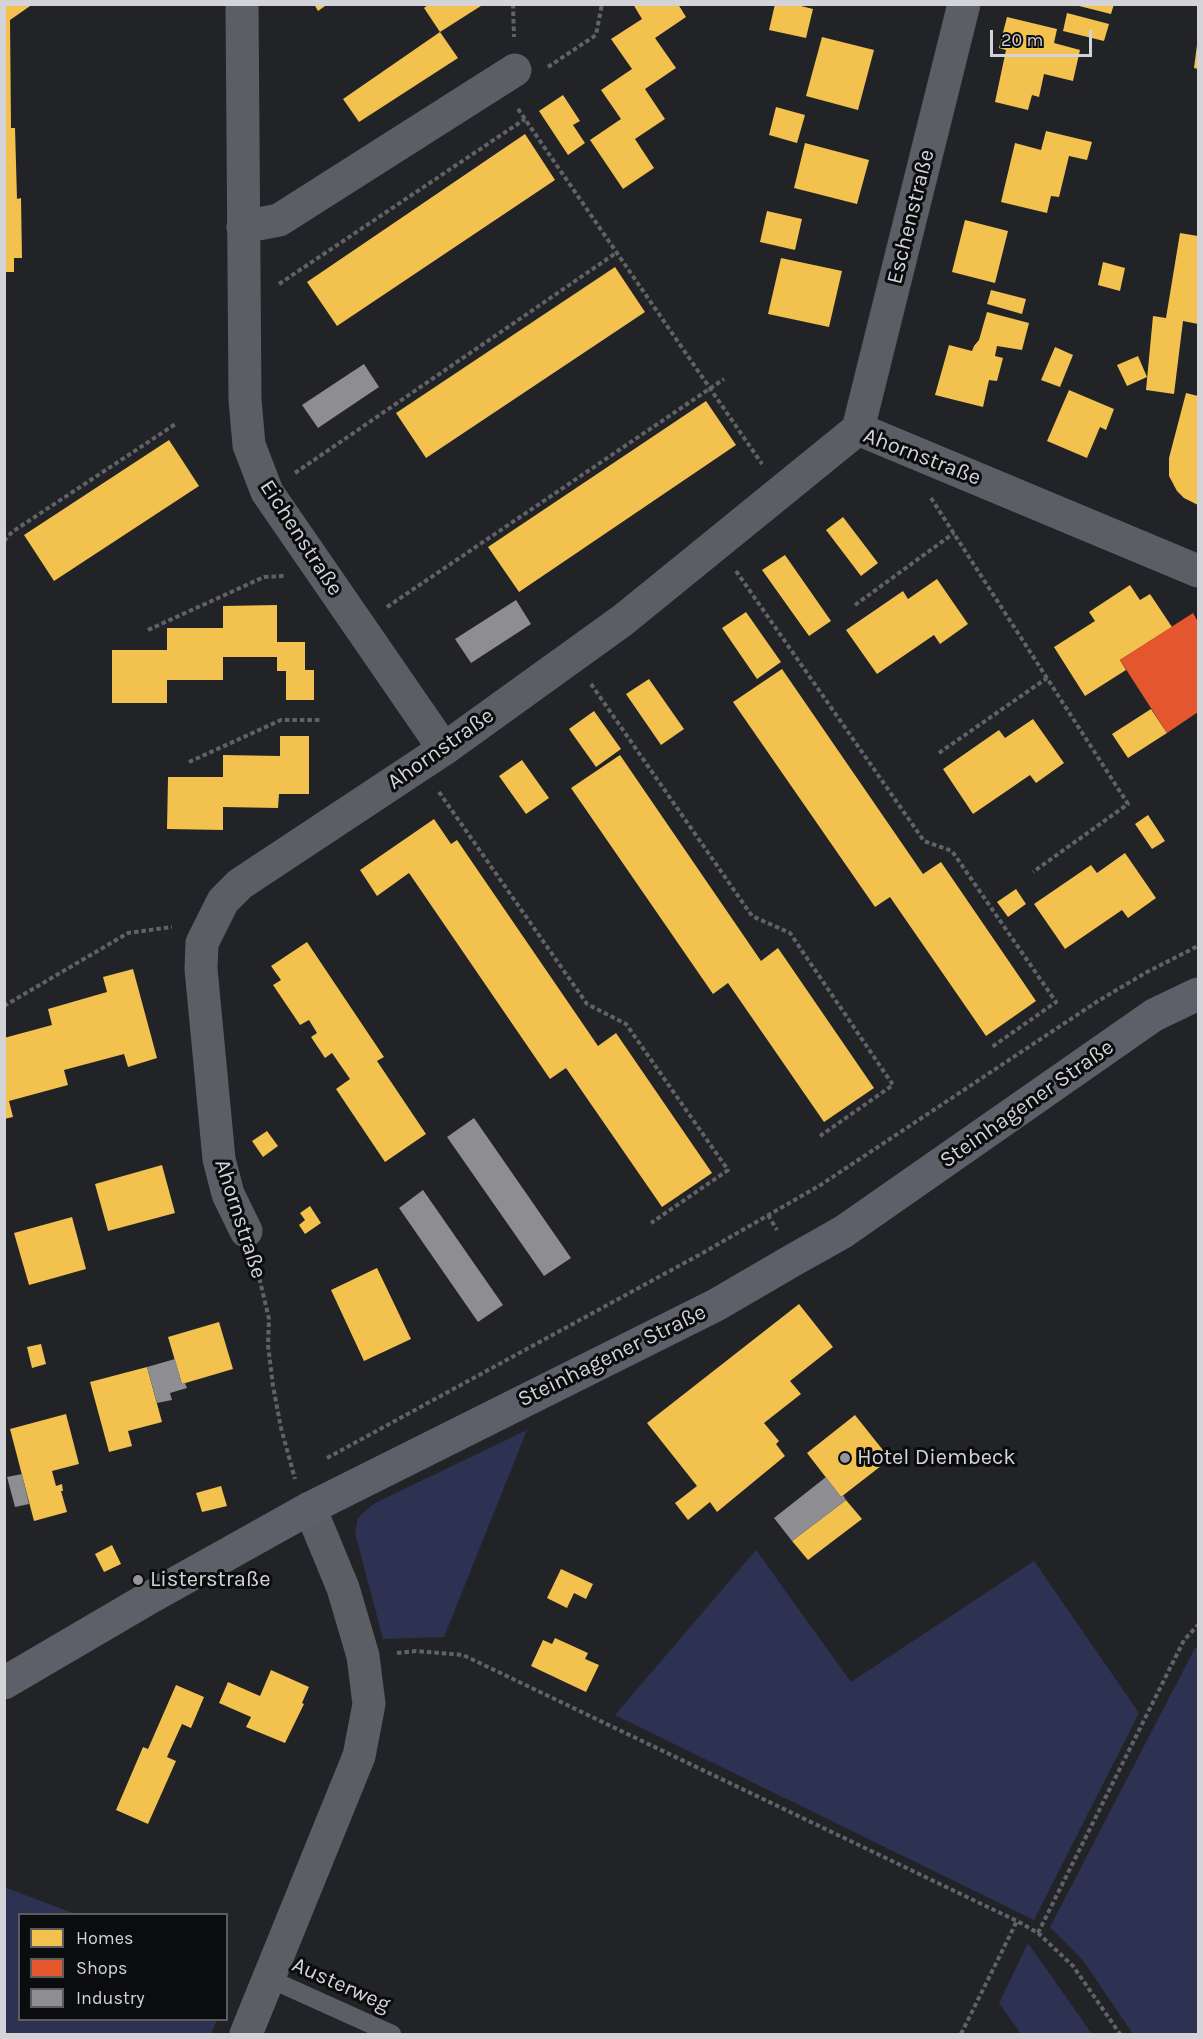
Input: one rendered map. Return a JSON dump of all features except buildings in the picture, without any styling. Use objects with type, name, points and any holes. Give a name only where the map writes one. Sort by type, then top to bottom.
[{"type":"main road","name":"Steinhagener Straße","points":[[4,1683],[149,1598],[310,1508],[716,1305],[805,1254],[843,1232],[1154,1015],[1198,994]]},
{"type":"street","name":"Eichenstraße","points":[[242,4],[245,400],[249,445],[267,492],[359,626],[432,757]]},
{"type":"street","name":"Eschenstraße","points":[[858,429],[964,4]]},
{"type":"street","points":[[243,226],[279,220],[507,76]]},
{"type":"street","name":"Ahornstraße","points":[[246,1231],[228,1194],[219,1159],[201,969],[202,943],[222,901],[240,884],[432,757],[623,620],[858,429],[1198,571]]},
{"type":"street","points":[[246,2034],[358,1756],[369,1704],[363,1656],[343,1588],[310,1508]]},
{"type":"lane","name":"Austerweg","points":[[270,1979],[392,2034]]},
{"type":"path","points":[[602,4],[596,35],[550,67],[507,76],[525,119],[781,491]]},
{"type":"path","points":[[244,307],[525,119]]},
{"type":"path","points":[[267,492],[616,253]]},
{"type":"path","points":[[359,626],[724,379]]},
{"type":"path","points":[[4,541],[12,532],[177,423]]},
{"type":"path","points":[[928,494],[1128,804],[1033,872]]},
{"type":"path","points":[[855,605],[954,533]]},
{"type":"path","points":[[717,543],[924,841],[952,851],[1056,1002],[992,1047]]},
{"type":"path","points":[[148,630],[264,578],[324,574]]},
{"type":"path","points":[[572,656],[752,916],[790,933],[893,1085],[820,1136]]},
{"type":"path","points":[[939,753],[1047,678]]},
{"type":"path","points":[[189,762],[281,720],[320,720]]},
{"type":"path","points":[[432,757],[587,1004],[626,1024],[729,1170],[651,1223]]},
{"type":"path","points":[[4,1006],[128,933],[211,922]]},
{"type":"path","points":[[325,1460],[699,1255],[819,1186],[1098,1001],[1198,946]]},
{"type":"path","name":"Ahornstraße","points":[[246,1231],[269,1319],[268,1345],[280,1428],[294,1477],[310,1508]]},
{"type":"path","points":[[294,1477],[304,1471]]},
{"type":"path","points":[[1038,1933],[1184,1640],[1198,1625]]},
{"type":"path","points":[[363,1656],[416,1651],[463,1655],[1017,1921],[1038,1933],[1073,1966],[1120,2034]]},
{"type":"path","points":[[961,2034],[1017,1921]]},
{"type":"shaded area","points":[[527,1430],[444,1637],[383,1639],[355,1533],[358,1518],[373,1504]]},
{"type":"shaded area","points":[[756,1550],[851,1682],[1034,1561],[1139,1713],[1034,1920],[615,1715]]},
{"type":"shaded area","points":[[1198,1645],[1198,2034],[1133,2034],[1082,1959],[1050,1927]]},
{"type":"shaded area","points":[[4,1887],[72,1913],[18,1913],[18,2021],[217,2021],[211,2034],[5,2034]]},
{"type":"shaded area","points":[[1028,1943],[1092,2034],[1021,2034],[999,2003]]},
{"type":"place","name":"Hotel Diembeck","points":[[845,1458]]},
{"type":"place","name":"Listerstraße","points":[[138,1580]]}]
